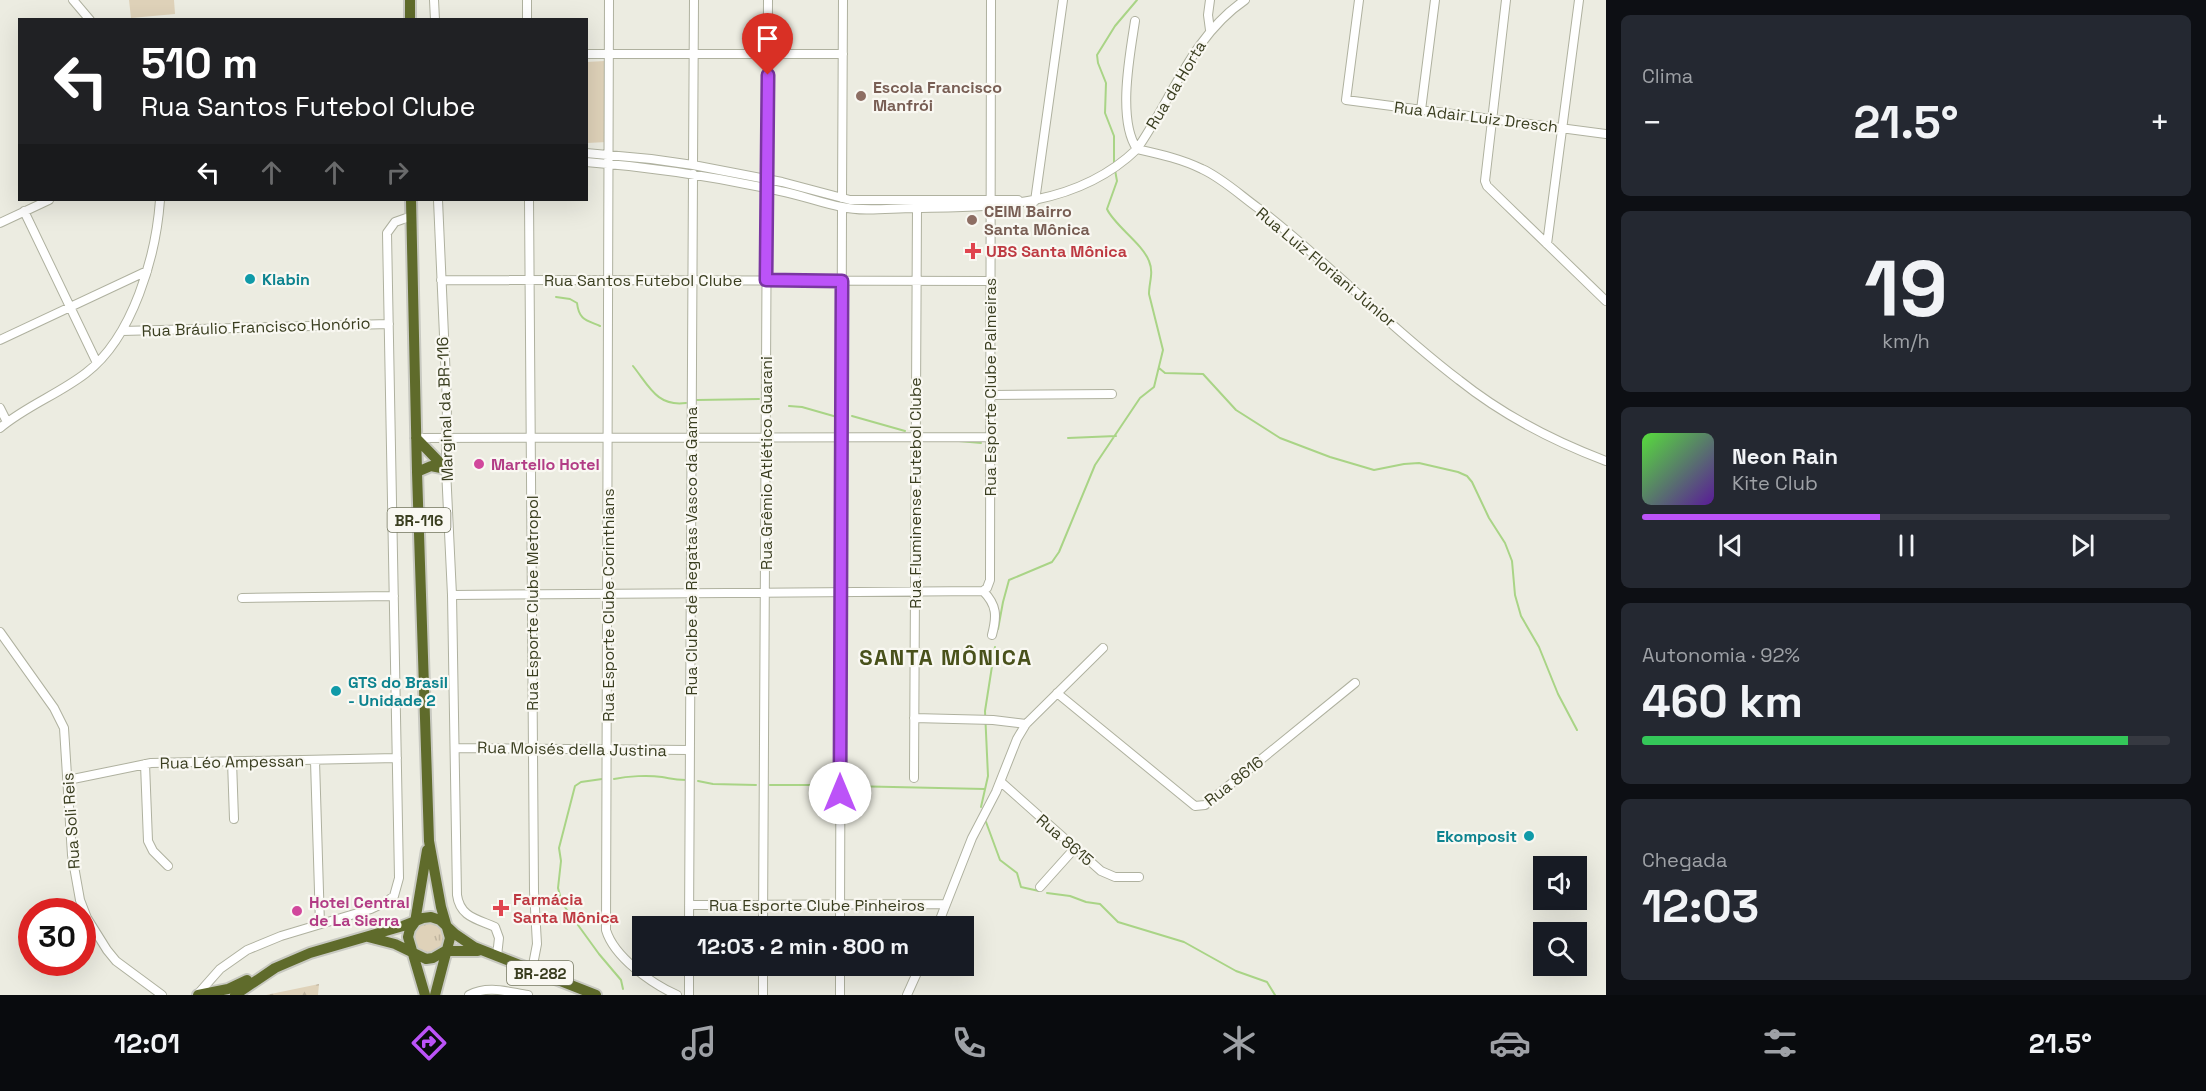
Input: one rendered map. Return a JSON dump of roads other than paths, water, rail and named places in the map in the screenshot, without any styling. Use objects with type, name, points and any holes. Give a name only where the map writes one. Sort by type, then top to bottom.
[{"type":"highway","points":[[410,0],[410,18]]},
{"type":"highway","name":"BR-116","points":[[411,201],[429,841],[450,938],[435,995]]},
{"type":"highway","points":[[416,438],[446,469]]},
{"type":"highway","points":[[417,472],[431,466],[446,469]]},
{"type":"highway","name":"BR-116","points":[[424,995],[408,937],[415,922],[429,841]]},
{"type":"highway","name":"BR-282","points":[[235,995],[275,968],[328,946],[431,917],[440,920],[464,941],[485,951],[596,995]]},
{"type":"highway","name":"BR-282","points":[[365,936],[385,941],[426,959],[446,951],[485,951]]},
{"type":"highway","points":[[197,995],[228,988],[275,968]]},
{"type":"street","points":[[74,0],[88,18]]},
{"type":"street","points":[[434,0],[435,18]]},
{"type":"street","points":[[527,0],[527,18]]},
{"type":"street","name":"Rua Esporte Clube Corinthians","points":[[609,0],[606,930],[614,948],[653,983],[677,995]]},
{"type":"street","name":"Rua Clube de Regatas Vasco da Gama","points":[[689,916],[694,0]]},
{"type":"street","name":"Rua Grêmio Atlético Guarani","points":[[763,916],[768,0]]},
{"type":"street","points":[[842,198],[843,0]]},
{"type":"street","name":"Rua Esporte Clube Palmeiras","points":[[983,591],[990,580],[991,0]]},
{"type":"street","points":[[1035,201],[1063,0]]},
{"type":"street","points":[[1210,0],[1208,15],[1210,30]]},
{"type":"street","name":"Rua da Horta","points":[[1137,149],[1210,30],[1222,17],[1245,0]]},
{"type":"street","name":"Rua Adair Luiz Dresch","points":[[1359,0],[1346,100],[1606,134]]},
{"type":"street","points":[[1421,110],[1435,0]]},
{"type":"street","points":[[1506,0],[1485,181],[1487,186],[1606,301]]},
{"type":"street","points":[[1548,244],[1579,0]]},
{"type":"street","points":[[693,170],[767,179],[857,200],[1035,201],[1065,193],[1122,162],[1137,149],[1130,136],[1126,97],[1135,21]]},
{"type":"street","points":[[588,54],[843,54]]},
{"type":"street","name":"Rua Luiz Floriani Júnior","points":[[1137,149],[1184,162],[1209,172],[1303,243],[1431,358],[1475,392],[1534,430],[1606,461]]},
{"type":"street","points":[[588,154],[609,159]]},
{"type":"street","points":[[588,162],[609,159],[662,160],[693,170],[842,207],[917,208],[990,202]]},
{"type":"street","points":[[0,223],[47,201]]},
{"type":"street","points":[[0,428],[77,379],[97,363],[122,331],[147,271],[155,244],[160,201]]},
{"type":"street","name":"Marginal da BR-116","points":[[438,201],[447,404],[446,469],[452,595],[459,903],[465,913],[495,927],[499,938],[497,956]]},
{"type":"street","name":"Rua Esporte Clube Metropol","points":[[529,201],[534,891],[537,944],[532,970]]},
{"type":"street","points":[[840,916],[842,207]]},
{"type":"street","name":"Rua Fluminense Futebol Clube","points":[[914,778],[917,208]]},
{"type":"street","points":[[24,211],[97,363]]},
{"type":"street","points":[[197,995],[220,969],[247,950],[281,936],[379,906],[394,896],[398,888],[387,233],[395,222],[412,216]]},
{"type":"street","points":[[0,340],[147,271]]},
{"type":"street","name":"Rua Santos Futebol Clube","points":[[441,280],[990,281]]},
{"type":"street","name":"Rua Bráulio Francisco Honório","points":[[122,331],[389,324]]},
{"type":"street","points":[[990,395],[1112,394]]},
{"type":"street","points":[[0,408],[7,422]]},
{"type":"street","points":[[416,438],[990,437]]},
{"type":"street","points":[[452,595],[983,591],[995,608],[992,634]]},
{"type":"street","points":[[242,598],[394,596]]},
{"type":"street","name":"Rua Soli Reis","points":[[0,632],[60,718],[66,735],[72,855],[80,900],[87,918],[101,942],[116,961],[162,995]]},
{"type":"street","points":[[941,916],[977,827],[1001,783],[1017,739],[1026,724],[1103,648]]},
{"type":"street","name":"Rua 8616","points":[[1057,693],[1199,807],[1204,806],[1355,683]]},
{"type":"street","points":[[914,718],[993,720],[1026,724]]},
{"type":"street","name":"Rua Moisés della Justina","points":[[454,748],[690,750]]},
{"type":"street","name":"Rua Léo Ampessan","points":[[68,780],[145,764],[397,758]]},
{"type":"street","points":[[232,761],[234,819]]},
{"type":"street","points":[[315,761],[320,924]]},
{"type":"street","points":[[145,764],[148,842],[153,851],[168,866]]},
{"type":"street","name":"Rua 8615","points":[[1001,783],[1101,871],[1109,875],[1138,877]]},
{"type":"street","points":[[1040,887],[1075,848]]},
{"type":"street","name":"Rua Esporte Clube Pinheiros","points":[[689,905],[945,904]]},
{"type":"street","points":[[689,976],[689,995]]},
{"type":"street","points":[[763,976],[763,995]]},
{"type":"street","points":[[840,976],[840,995]]},
{"type":"street","points":[[908,995],[916,976]]},
{"type":"street","points":[[469,995],[478,990],[490,989],[528,995]]},
{"type":"waterway","points":[[1114,164],[1114,136],[1105,113],[1106,83],[1097,55],[1115,26],[1137,0]]},
{"type":"waterway","points":[[998,629],[1009,580],[1052,562],[1059,552],[1095,465],[1140,398],[1154,387],[1163,350],[1149,294],[1150,265],[1145,254],[1107,209],[1117,181],[1115,170]]},
{"type":"waterway","points":[[556,297],[570,299],[577,303],[581,316],[600,326]]},
{"type":"waterway","points":[[633,366],[655,394],[668,402],[686,403]]},
{"type":"waterway","points":[[1159,368],[1165,373],[1203,374],[1236,410],[1280,438],[1330,457],[1374,470],[1419,463],[1467,476],[1505,543],[1512,561],[1515,595],[1521,616],[1539,647],[1558,694],[1577,730]]},
{"type":"waterway","points":[[697,400],[759,399]]},
{"type":"waterway","points":[[789,406],[802,407],[837,417]]},
{"type":"waterway","points":[[852,416],[905,431]]},
{"type":"waterway","points":[[1068,438],[1116,436]]},
{"type":"waterway","points":[[959,441],[981,443]]},
{"type":"waterway","points":[[981,807],[988,776],[985,711],[995,647]]},
{"type":"waterway","points":[[614,779],[651,776],[686,780]]},
{"type":"waterway","points":[[602,779],[581,782],[575,786],[559,848],[561,861],[558,888],[562,903],[621,980],[623,989]]},
{"type":"waterway","points":[[698,781],[713,784],[756,785]]},
{"type":"waterway","points":[[770,785],[832,785]]},
{"type":"waterway","points":[[847,786],[985,789]]},
{"type":"waterway","points":[[986,822],[1000,860],[1017,873],[1021,887],[1039,891]]},
{"type":"waterway","points":[[1047,893],[1100,904],[1118,922],[1184,942],[1236,971],[1267,982],[1275,995]]},
{"type":"place","name":"Escola Francisco Manfrói","points":[[861,96]]},
{"type":"place","name":"CEIM Bairro Santa Mônica","points":[[972,220]]},
{"type":"place","name":"UBS Santa Mônica","points":[[973,251]]},
{"type":"place","name":"Klabin","points":[[250,279]]},
{"type":"place","name":"Martello Hotel","points":[[479,464]]},
{"type":"place","name":"GTS do Brasil - Unidade 2","points":[[336,691]]},
{"type":"place","name":"Ekomposit","points":[[1529,836]]},
{"type":"place","name":"Farmácia Santa Mônica","points":[[501,908]]},
{"type":"place","name":"Hotel Central de La Sierra","points":[[297,911]]},
{"type":"district","name":"SANTA MÔNICA","points":[[946,657]]}]
